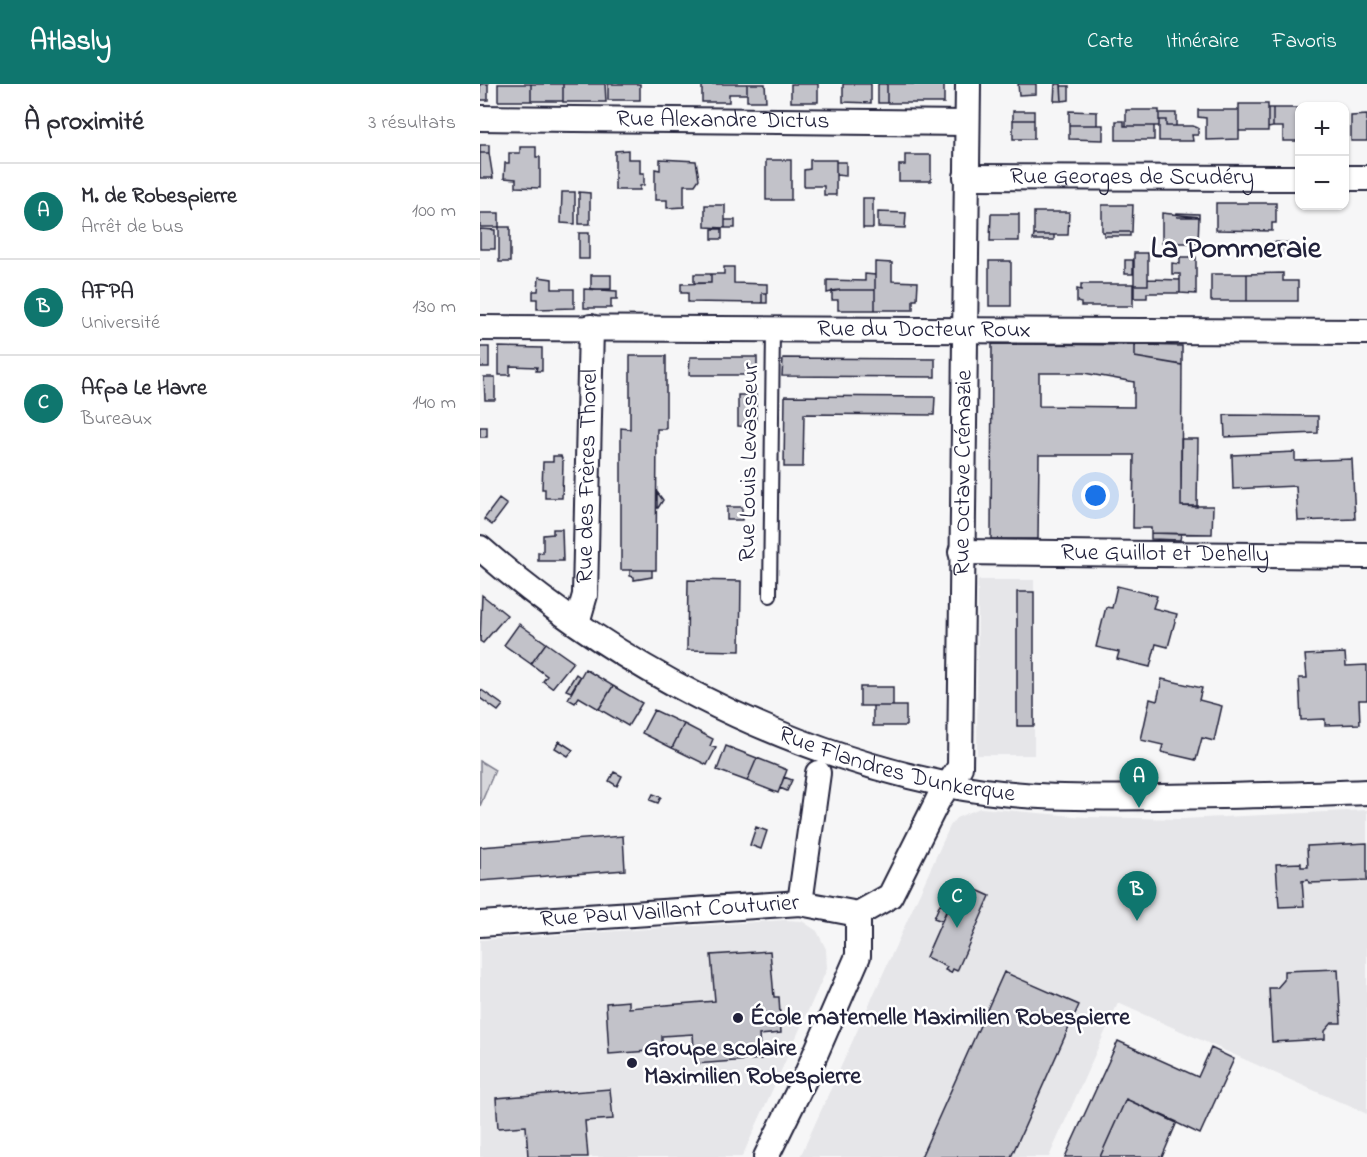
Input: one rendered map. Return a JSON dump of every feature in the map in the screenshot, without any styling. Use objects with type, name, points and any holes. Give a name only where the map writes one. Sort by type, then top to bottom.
[{"type":"street","name":"Rue Octave Crémazie","points":[[858,914],[890,896],[938,800],[960,767],[968,84]]},
{"type":"street","name":"Rue Alexandre Dictus","points":[[480,118],[967,123]]},
{"type":"street","name":"Rue Georges de Scudéry","points":[[966,177],[1295,178]]},
{"type":"street","points":[[1349,178],[1367,178]]},
{"type":"street","name":"Rue des Frères Thorel","points":[[576,623],[585,596],[591,327]]},
{"type":"street","name":"Rue du Docteur Roux","points":[[480,328],[1367,332]]},
{"type":"street","name":"Rue Flandres Dunkerque","points":[[480,548],[576,623],[667,682],[763,726],[841,755],[948,785],[1071,798],[1367,792]]},
{"type":"street","name":"Rue Guillot et Dehelly","points":[[962,552],[1367,555]]},
{"type":"street","name":"Rue Flandres Dunkerque","points":[[800,903],[818,773]]},
{"type":"street","name":"Rue Paul Vaillant Couturier","points":[[480,924],[800,903],[858,914]]},
{"type":"street","points":[[766,1157],[805,1078],[858,956],[858,914]]},
{"type":"lane","name":"Rue Louis Levasseur","points":[[770,596],[773,328]]},
{"type":"shaded area","points":[[978,580],[1034,580],[1034,755],[977,755]]},
{"type":"shaded area","points":[[480,761],[495,770],[480,806]]},
{"type":"shaded area","points":[[980,808],[1086,817],[1182,819],[1367,810],[1367,1114],[1118,1003],[1049,1157],[800,1157],[950,826],[956,818]]},
{"type":"shaded area","name":"Groupe scolaire Maximilien Robespierre","points":[[785,920],[802,921],[817,931],[826,949],[827,969],[742,1157],[480,1157],[480,940]]},
{"type":"building","points":[[480,84],[488,84],[488,100],[480,100]]},
{"type":"building","points":[[498,84],[531,84],[531,101],[498,101]]},
{"type":"building","points":[[531,84],[563,84],[563,101],[531,101]]},
{"type":"building","points":[[563,84],[605,84],[606,102],[563,102]]},
{"type":"building","points":[[608,84],[640,84],[640,100],[608,100]]},
{"type":"building","points":[[702,84],[747,84],[747,94],[729,94],[729,102],[702,102]]},
{"type":"building","points":[[747,84],[765,84],[766,101],[747,101]]},
{"type":"building","points":[[791,84],[818,84],[818,102],[791,102]]},
{"type":"building","points":[[843,84],[871,84],[871,103],[843,102]]},
{"type":"building","points":[[878,84],[887,84],[887,103],[878,103]]},
{"type":"building","points":[[887,84],[944,84],[944,103],[887,103]]},
{"type":"building","points":[[1018,84],[1036,84],[1036,94],[1019,95]]},
{"type":"building","points":[[1055,84],[1061,84],[1062,101],[1054,101]]},
{"type":"building","points":[[1061,86],[1069,86],[1069,100],[1062,101]]},
{"type":"building","points":[[1239,104],[1268,104],[1268,131],[1239,131]]},
{"type":"building","points":[[1268,108],[1273,108],[1273,127],[1268,128]]},
{"type":"building","points":[[1273,108],[1295,108],[1295,141],[1283,141],[1283,127],[1273,127]]},
{"type":"building","points":[[1126,110],[1159,110],[1159,126],[1126,126]]},
{"type":"building","points":[[1198,110],[1239,110],[1239,139],[1206,140],[1206,118],[1198,117]]},
{"type":"building","points":[[1013,111],[1034,111],[1034,120],[1013,120]]},
{"type":"building","points":[[1069,111],[1097,112],[1097,125],[1069,125]]},
{"type":"building","points":[[1159,113],[1176,113],[1176,126],[1166,126],[1166,120],[1159,120]]},
{"type":"building","points":[[1367,115],[1367,141],[1351,141],[1351,116]]},
{"type":"building","points":[[1013,120],[1034,120],[1034,139],[1013,139]]},
{"type":"building","points":[[1159,120],[1166,120],[1166,126],[1193,126],[1198,128],[1198,135],[1192,135],[1193,141],[1159,141]]},
{"type":"building","points":[[1116,121],[1124,121],[1124,126],[1154,126],[1154,140],[1116,140]]},
{"type":"building","points":[[1069,125],[1103,125],[1103,140],[1069,139]]},
{"type":"building","points":[[480,145],[489,145],[489,153],[480,153]]},
{"type":"building","points":[[520,147],[536,147],[536,157],[540,157],[540,188],[516,187],[516,179],[504,178],[505,163],[509,163],[509,153],[520,153]]},
{"type":"building","points":[[628,150],[628,159],[640,159],[640,173],[644,173],[644,185],[640,186],[640,190],[615,190],[615,151]]},
{"type":"building","points":[[480,153],[489,153],[493,178],[480,178]]},
{"type":"building","points":[[905,155],[931,155],[931,181],[899,181],[899,165],[905,165]]},
{"type":"building","points":[[660,159],[696,161],[699,179],[695,185],[684,185],[684,207],[667,208],[667,200],[655,200],[655,169],[660,170]]},
{"type":"building","points":[[766,160],[791,160],[791,200],[766,200]]},
{"type":"building","points":[[810,160],[836,160],[836,195],[824,195],[824,186],[804,186],[804,170],[810,169]]},
{"type":"building","points":[[836,162],[846,162],[846,176],[836,175]]},
{"type":"building","points":[[562,192],[575,192],[575,224],[561,223]]},
{"type":"building","points":[[579,192],[590,193],[590,224],[579,224]]},
{"type":"building","points":[[863,198],[873,198],[873,228],[863,228]]},
{"type":"building","points":[[1216,203],[1276,203],[1276,223],[1272,223],[1272,231],[1216,230]]},
{"type":"building","points":[[705,205],[725,205],[725,228],[705,227]]},
{"type":"building","points":[[1102,205],[1133,205],[1132,232],[1102,232]]},
{"type":"building","points":[[878,212],[906,213],[905,228],[878,227]]},
{"type":"building","points":[[1034,212],[1069,212],[1068,235],[1034,235]]},
{"type":"building","points":[[480,213],[499,213],[499,227],[480,227]]},
{"type":"building","points":[[1162,213],[1199,217],[1198,243],[1162,243]]},
{"type":"building","points":[[1177,213],[1199,214],[1199,217],[1177,217]]},
{"type":"building","points":[[991,214],[1019,214],[1019,241],[990,241]]},
{"type":"building","points":[[725,220],[735,220],[735,228],[725,228]]},
{"type":"building","points":[[499,227],[510,227],[510,262],[499,262]]},
{"type":"building","points":[[480,229],[495,230],[495,249],[480,249]]},
{"type":"building","points":[[712,229],[722,229],[722,239],[712,239]]},
{"type":"building","points":[[1104,232],[1130,232],[1130,236],[1104,236]]},
{"type":"building","points":[[579,233],[589,233],[589,259],[579,259]]},
{"type":"building","points":[[1034,235],[1054,235],[1054,240],[1033,240]]},
{"type":"building","points":[[1270,242],[1296,243],[1296,254],[1270,254]]},
{"type":"building","points":[[1134,253],[1148,253],[1148,285],[1134,285]]},
{"type":"building","points":[[1180,257],[1196,257],[1196,294],[1180,293],[1180,274],[1172,274],[1172,263],[1180,264]]},
{"type":"building","points":[[1125,260],[1133,260],[1133,274],[1125,274]]},
{"type":"building","points":[[989,261],[1011,261],[1011,306],[989,306]]},
{"type":"building","points":[[875,262],[892,263],[892,281],[918,282],[917,300],[913,300],[913,310],[875,310]]},
{"type":"building","points":[[724,267],[734,267],[734,283],[767,284],[767,293],[762,293],[762,303],[688,302],[688,293],[681,293],[681,284],[711,283],[711,274],[724,274]]},
{"type":"building","points":[[1283,273],[1283,281],[1298,281],[1298,301],[1247,301],[1247,274]]},
{"type":"building","points":[[694,274],[711,274],[711,283],[694,283]]},
{"type":"building","points":[[865,274],[875,275],[875,290],[840,290],[827,293],[827,280],[865,281]]},
{"type":"building","points":[[1211,274],[1247,274],[1247,301],[1211,301]]},
{"type":"building","points":[[591,275],[611,275],[611,289],[591,289]]},
{"type":"building","points":[[539,277],[552,279],[552,289],[574,289],[574,308],[537,309],[537,299],[533,299],[533,291],[538,291]]},
{"type":"building","points":[[1148,279],[1180,280],[1180,293],[1147,293],[1147,298],[1134,298],[1134,285],[1148,285]]},
{"type":"building","points":[[1081,284],[1133,284],[1133,306],[1081,306],[1081,303],[1077,302],[1077,289],[1081,290]]},
{"type":"building","points":[[584,289],[617,291],[617,299],[611,299],[611,308],[584,308]]},
{"type":"building","points":[[875,290],[875,310],[838,310],[838,300],[832,300],[832,291]]},
{"type":"building","points":[[762,293],[767,293],[767,303],[762,303]]},
{"type":"building","points":[[992,344],[1135,345],[1135,357],[1182,365],[1181,506],[1213,506],[1212,534],[1151,533],[1151,528],[1133,528],[1134,455],[1039,455],[1038,539],[991,539]],"holes":[[[1039,373],[1084,373],[1134,382],[1134,407],[1039,406]]]},
{"type":"building","points":[[1135,345],[1182,346],[1182,365],[1135,357]]},
{"type":"building","points":[[480,347],[489,347],[489,367],[480,367]]},
{"type":"building","points":[[499,347],[542,348],[542,371],[536,371],[537,367],[510,366],[510,375],[499,375]]},
{"type":"building","points":[[630,356],[666,356],[666,429],[657,429],[656,570],[621,570],[621,428],[630,429]]},
{"type":"building","points":[[690,357],[757,357],[757,375],[689,375]]},
{"type":"building","points":[[783,358],[935,359],[935,377],[782,376]]},
{"type":"building","points":[[484,377],[495,377],[495,400],[485,400]]},
{"type":"building","points":[[738,395],[756,395],[756,427],[738,426]]},
{"type":"building","points":[[785,396],[935,397],[934,415],[804,414],[803,467],[784,467]]},
{"type":"building","points":[[1224,415],[1318,416],[1318,433],[1225,437]]},
{"type":"building","points":[[480,427],[487,427],[487,437],[480,437]]},
{"type":"building","points":[[1181,439],[1198,439],[1197,507],[1181,506]]},
{"type":"building","points":[[1295,452],[1295,461],[1352,459],[1355,519],[1298,521],[1296,486],[1233,489],[1232,455]]},
{"type":"building","points":[[553,456],[561,456],[563,462],[562,498],[545,498],[545,489],[542,489],[543,462],[553,462]]},
{"type":"building","points":[[657,492],[663,500],[658,508],[657,508]]},
{"type":"building","points":[[499,499],[507,505],[492,525],[484,519]]},
{"type":"building","points":[[727,507],[742,507],[742,520],[727,520]]},
{"type":"building","points":[[553,529],[562,529],[563,561],[538,561],[538,552],[543,553],[543,535],[553,534]]},
{"type":"building","points":[[1151,533],[1181,534],[1180,540],[1151,539]]},
{"type":"building","points":[[630,570],[652,570],[652,577],[634,580],[634,577],[630,576]]},
{"type":"building","points":[[688,580],[741,581],[740,651],[687,650]]},
{"type":"building","points":[[1117,586],[1157,596],[1153,608],[1177,614],[1168,647],[1156,644],[1150,667],[1117,659],[1119,652],[1096,647],[1106,607],[1112,608]]},
{"type":"building","points":[[1017,592],[1034,592],[1034,726],[1017,726]]},
{"type":"building","points":[[482,595],[507,615],[483,643],[480,641]]},
{"type":"building","points":[[519,624],[546,643],[531,664],[504,645]]},
{"type":"building","points":[[546,643],[573,662],[552,688],[543,681],[547,676],[531,664]]},
{"type":"building","points":[[1345,653],[1346,666],[1367,665],[1367,700],[1359,700],[1360,724],[1325,725],[1325,719],[1301,720],[1299,678],[1307,678],[1305,655]]},
{"type":"building","points":[[585,669],[613,686],[599,709],[579,697],[575,703],[568,699]]},
{"type":"building","points":[[576,674],[580,677],[571,692],[566,690]]},
{"type":"building","points":[[1162,679],[1202,688],[1199,700],[1222,706],[1214,741],[1202,738],[1196,760],[1161,752],[1163,745],[1141,740],[1150,699],[1157,701]]},
{"type":"building","points":[[613,686],[642,703],[628,726],[599,709]]},
{"type":"building","points":[[860,687],[893,687],[893,706],[860,706]]},
{"type":"building","points":[[480,689],[503,705],[498,711],[480,698]]},
{"type":"building","points":[[873,706],[906,706],[906,726],[873,726]]},
{"type":"building","points":[[654,710],[684,724],[672,748],[642,733]]},
{"type":"building","points":[[684,724],[713,739],[710,746],[716,748],[707,765],[672,748]]},
{"type":"building","points":[[559,741],[573,750],[568,756],[555,748]]},
{"type":"building","points":[[726,746],[757,758],[747,781],[717,770]]},
{"type":"building","points":[[757,758],[787,770],[778,793],[747,781]]},
{"type":"building","points":[[614,772],[622,776],[617,786],[609,781]]},
{"type":"building","points":[[784,777],[792,780],[787,791],[780,788]]},
{"type":"building","points":[[653,794],[661,797],[658,803],[650,800]]},
{"type":"building","points":[[756,827],[767,831],[761,849],[750,845]]},
{"type":"building","points":[[623,836],[625,870],[480,881],[480,847]]},
{"type":"building","points":[[1367,843],[1367,881],[1309,883],[1308,880],[1302,881],[1304,906],[1279,907],[1276,864],[1301,863],[1301,867],[1308,867],[1307,846]]},
{"type":"building","points":[[959,882],[990,896],[957,971],[953,969],[951,973],[945,970],[947,967],[926,957]]},
{"type":"building","points":[[940,904],[948,908],[942,921],[934,918]]},
{"type":"building","points":[[770,951],[774,997],[779,997],[781,1033],[759,1035],[761,1059],[695,1064],[693,1034],[662,1036],[662,1050],[609,1054],[606,1003],[629,1001],[629,1008],[715,1001],[711,955]]},
{"type":"building","points":[[1338,969],[1341,1023],[1332,1023],[1325,1031],[1325,1039],[1272,1042],[1269,988],[1277,988],[1284,980],[1284,971]]},
{"type":"building","points":[[1004,972],[1079,1005],[1011,1157],[921,1157]]},
{"type":"building","points":[[1118,1041],[1198,1077],[1211,1048],[1234,1059],[1200,1134],[1126,1099],[1100,1157],[1065,1157]]},
{"type":"building","points":[[610,1089],[613,1119],[585,1121],[588,1157],[528,1157],[526,1126],[498,1128],[496,1098]]},
{"type":"building","points":[[1126,1099],[1177,1122],[1162,1157],[1100,1157]]},
{"type":"place","name":"M. de Robespierre","points":[[1139,808]]},
{"type":"place","name":"AFPA","points":[[1137,921]]},
{"type":"place","name":"Afpa Le Havre","points":[[957,928]]},
{"type":"place","name":"École maternelle Maximilien Robespierre","points":[[738,1018]]},
{"type":"place","name":"Groupe scolaire Maximilien Robespierre","points":[[632,1063]]},
{"type":"district","name":"La Pommeraie","points":[[1236,250]]}]
